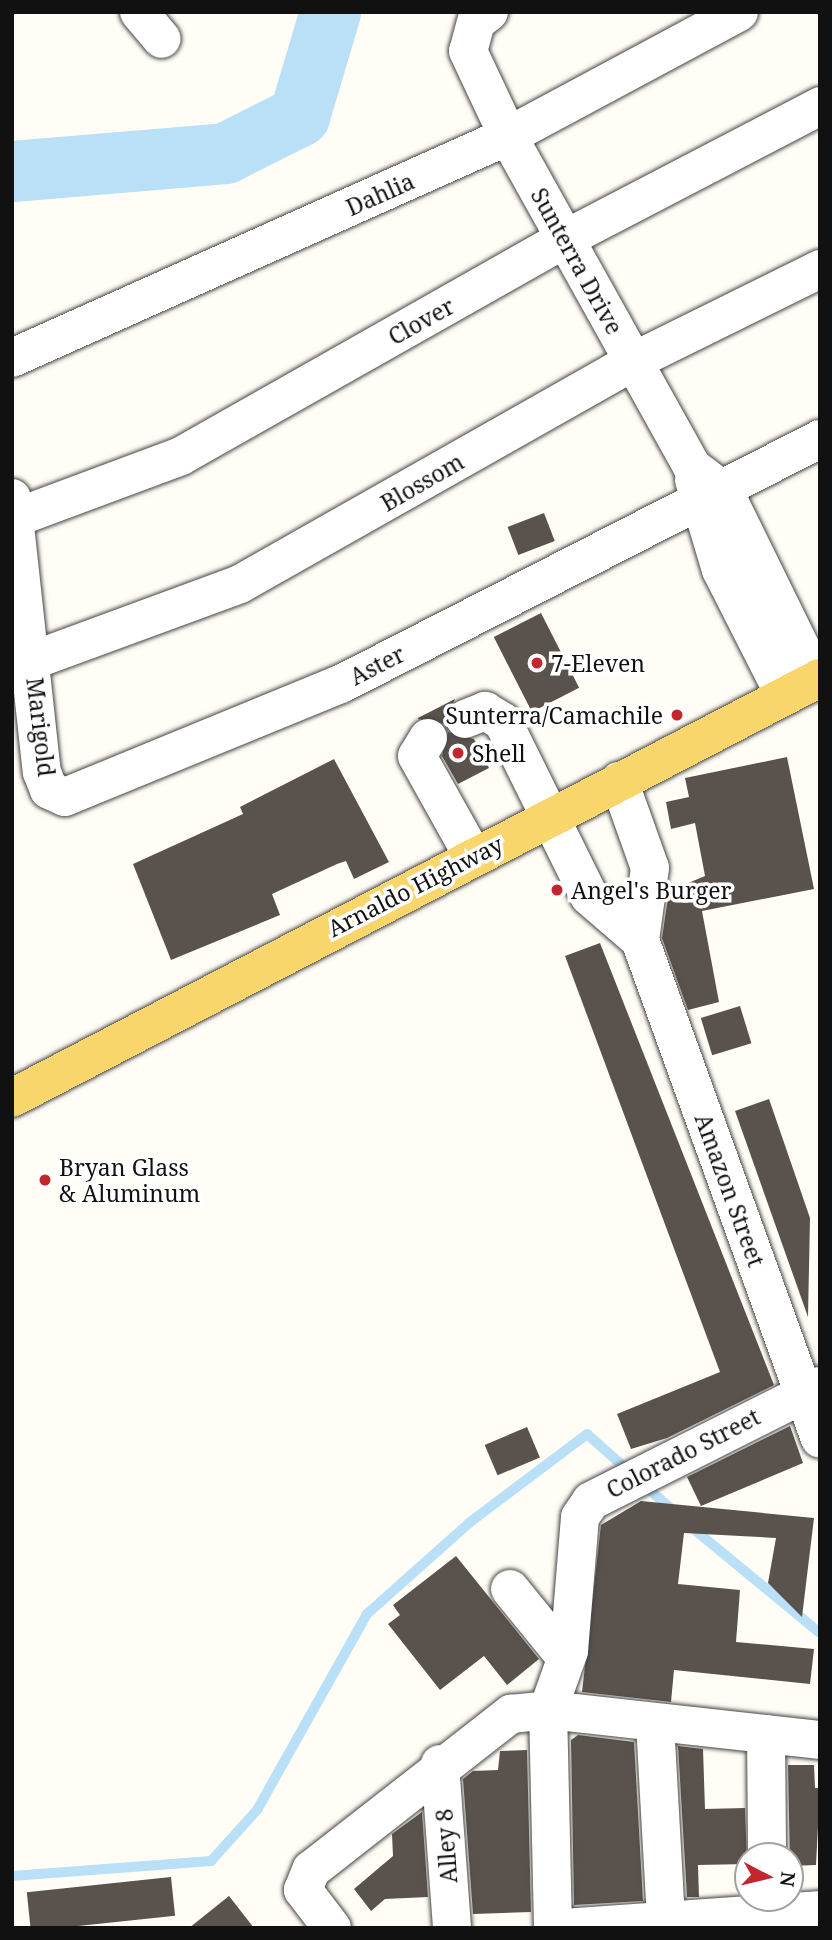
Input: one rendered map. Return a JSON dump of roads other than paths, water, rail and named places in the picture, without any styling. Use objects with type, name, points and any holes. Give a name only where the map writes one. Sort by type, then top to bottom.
[{"type":"main road","name":"Arnaldo Highway","points":[[12,1098],[807,684]]},
{"type":"street","name":"Sunterra Drive","points":[[489,12],[476,22],[468,51],[508,136],[710,499]]},
{"type":"street","name":"Dahlia","points":[[12,358],[508,136],[739,12]]},
{"type":"street","name":"Clover","points":[[13,511],[181,456],[565,239],[820,106]]},
{"type":"street","name":"Blossom","points":[[22,664],[240,584],[632,362],[820,269]]},
{"type":"street","name":"Aster","points":[[49,790],[65,797],[88,793],[341,684],[710,499],[820,439]]},
{"type":"street","points":[[710,499],[720,570],[807,684]]},
{"type":"street","name":"Marigold","points":[[13,511],[22,664],[49,790]]},
{"type":"street","name":"Amazon Street","points":[[465,719],[495,713],[589,896],[640,940],[811,1388],[820,1439]]},
{"type":"street","points":[[428,738],[416,756],[473,856]]},
{"type":"street","name":"Amazon Street","points":[[619,781],[650,868],[640,940]]},
{"type":"street","name":"Colorado Street","points":[[548,1710],[566,1658],[580,1517],[590,1500],[811,1388]]},
{"type":"street","points":[[510,1589],[566,1658]]},
{"type":"street","points":[[548,1710],[552,1928]]},
{"type":"street","points":[[332,1928],[303,1890],[311,1870],[440,1764],[511,1714],[548,1710],[820,1740]]},
{"type":"street","points":[[655,1723],[666,1921]]},
{"type":"street","points":[[766,1734],[767,1842]]},
{"type":"street","name":"Alley 8","points":[[440,1764],[452,1928]]},
{"type":"street","points":[[564,1928],[666,1921],[734,1910]]},
{"type":"waterway","points":[[12,171],[225,153],[299,116],[330,12]]},
{"type":"waterway","points":[[12,1876],[211,1861],[257,1810],[367,1614],[469,1523],[587,1434],[631,1473]]},
{"type":"waterway","points":[[643,1484],[676,1513]]},
{"type":"waterway","points":[[690,1526],[820,1633]]},
{"type":"place","name":"7-Eleven","points":[[537,663]]},
{"type":"place","name":"Sunterra/Camachile","points":[[677,715]]},
{"type":"place","name":"Shell","points":[[458,753]]},
{"type":"place","name":"Angel's Burger","points":[[557,890]]},
{"type":"place","name":"Bryan Glass & Aluminum","points":[[45,1180]]}]
